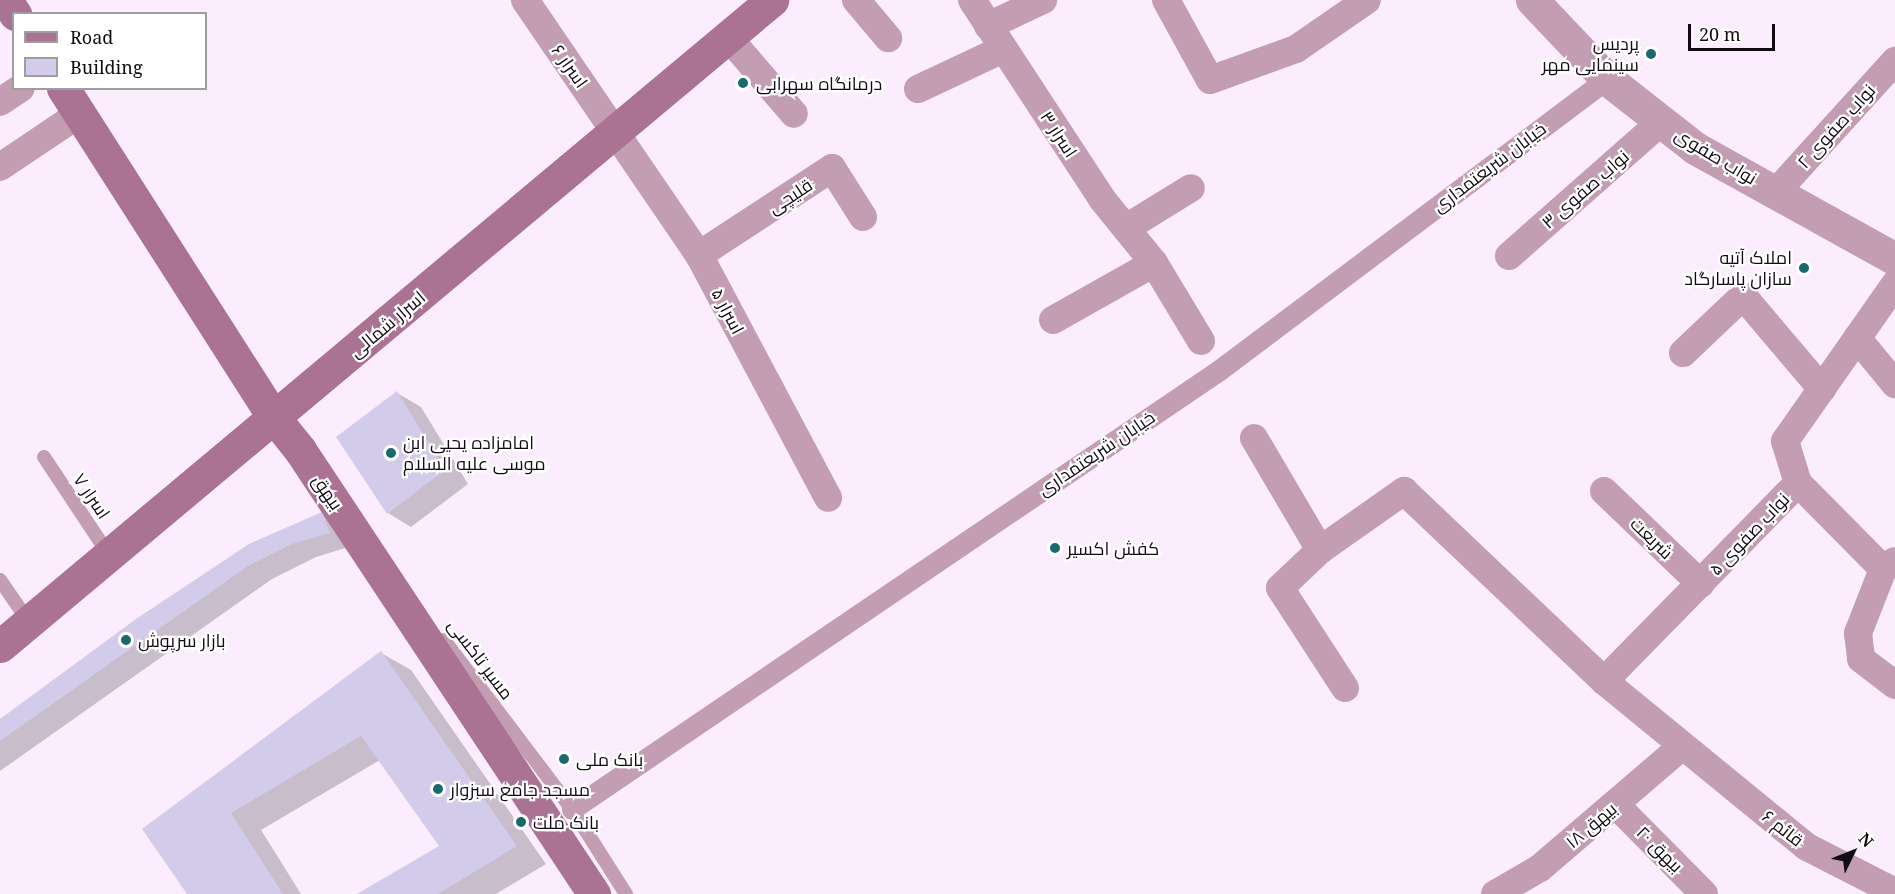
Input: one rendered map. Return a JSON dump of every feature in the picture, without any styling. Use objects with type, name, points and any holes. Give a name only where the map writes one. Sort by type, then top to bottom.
[{"type":"main road","name":"اسرار شمالی","points":[[0,646],[772,0]]},
{"type":"main road","name":"بیهق","points":[[71,101],[275,418],[300,450],[594,894]]},
{"type":"street","name":"اسرار ۶","points":[[525,0],[616,131]]},
{"type":"street","points":[[856,0],[888,38]]},
{"type":"street","name":"اسرار ۳","points":[[972,0],[1102,200],[1154,263],[1201,340]]},
{"type":"street","points":[[918,89],[995,37],[1043,0]]},
{"type":"street","points":[[1166,0],[1210,80],[1296,49],[1367,0]]},
{"type":"street","name":"نواب صفوی","points":[[1532,0],[1607,79],[1695,148],[1777,191],[1895,259]]},
{"type":"street","points":[[728,37],[794,114]]},
{"type":"street","name":"نواب صفوی ۲","points":[[1777,191],[1895,61]]},
{"type":"street","name":"خیابان شریعتمداری","points":[[572,809],[1218,371],[1607,79]]},
{"type":"street","points":[[0,102],[18,90]]},
{"type":"street","points":[[0,167],[71,101]]},
{"type":"street","name":"نواب صفوی ۳","points":[[1509,256],[1661,122]]},
{"type":"street","name":"اسرار ۵","points":[[616,131],[699,255],[828,498]]},
{"type":"street","name":"قلیچی","points":[[699,255],[832,168],[863,217]]},
{"type":"street","points":[[1126,228],[1191,188]]},
{"type":"street","points":[[1053,320],[1154,263]]},
{"type":"street","name":"نواب صفوی ۵","points":[[1604,681],[1798,483],[1785,441],[1895,284]]},
{"type":"street","points":[[1683,353],[1743,296],[1822,389]]},
{"type":"street","points":[[1857,338],[1895,384]]},
{"type":"street","points":[[1254,438],[1320,550]]},
{"type":"street","points":[[1798,483],[1889,565],[1858,633],[1860,659],[1895,685]]},
{"type":"street","points":[[1345,688],[1280,588],[1320,550],[1404,491],[1604,681],[1681,747]]},
{"type":"street","name":"شریعت","points":[[1604,491],[1701,584]]},
{"type":"street","name":"بیهق ۱۸","points":[[1495,894],[1540,868],[1681,747]]},
{"type":"street","name":"قائم ۶","points":[[1681,747],[1807,847],[1895,892]]},
{"type":"street","name":"بیهق ۲۰","points":[[1616,805],[1704,894]]},
{"type":"lane","name":"مسیر تاکسی","points":[[300,450],[572,809],[626,894]]},
{"type":"lane","name":"اسرار ۷","points":[[44,457],[109,556]]},
{"type":"lane","points":[[0,580],[29,622]]},
{"type":"building","name":"امامزاده یحیی ابن موسی علیه السلام","points":[[397,391],[445,470],[387,514],[336,437]]},
{"type":"building","name":"بازار سرپوش","points":[[322,512],[330,533],[292,544],[248,566],[0,741],[0,719],[136,619],[249,544]]},
{"type":"building","name":"مسجد جامع سبزوار","points":[[381,651],[517,846],[438,894],[357,894],[439,846],[361,736],[231,813],[283,894],[187,894],[142,829]]},
{"type":"place","name":"پردیس سینمایی مهر","points":[[1651,54]]},
{"type":"place","name":"درمانگاه سهرابی","points":[[743,83]]},
{"type":"place","name":"املاک آتیه سازان پاسارگاد","points":[[1804,268]]},
{"type":"place","name":"امامزاده یحیی ابن موسی علیه السلام","points":[[391,453]]},
{"type":"place","name":"کفش اکسیر","points":[[1055,548]]},
{"type":"place","name":"بازار سرپوش","points":[[126,640]]},
{"type":"place","name":"بانک ملی","points":[[564,759]]},
{"type":"place","name":"مسجد جامع سبزوار","points":[[438,789]]},
{"type":"place","name":"بانک ملت","points":[[521,822]]}]
